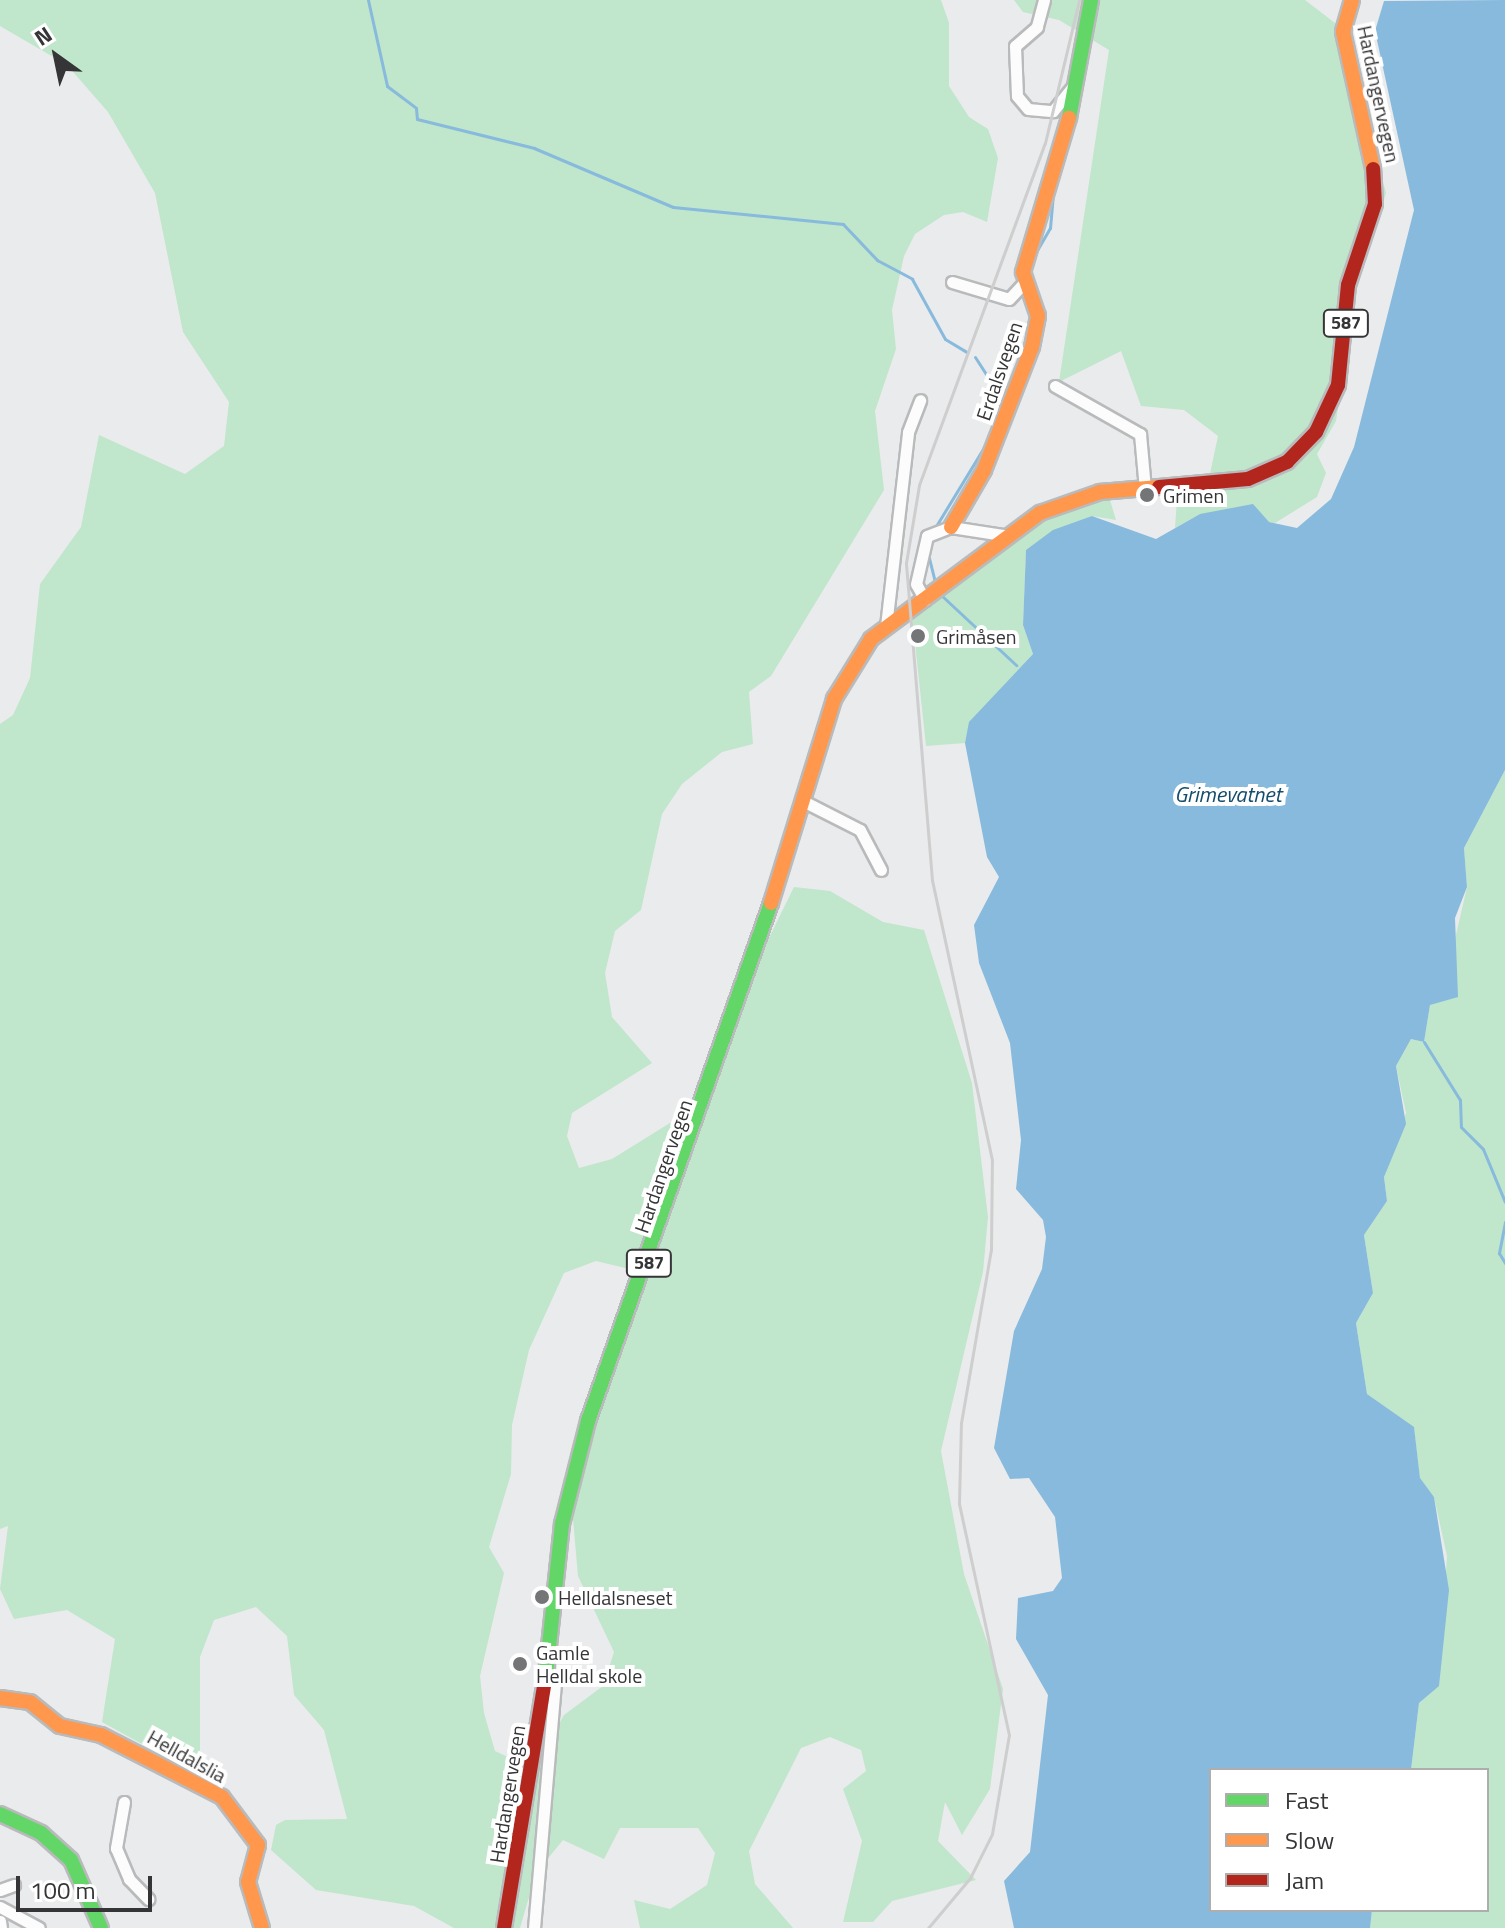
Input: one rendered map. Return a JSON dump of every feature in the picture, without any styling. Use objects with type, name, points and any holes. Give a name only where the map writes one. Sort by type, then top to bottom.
[{"type":"main road","points":[[1022,285],[1075,84],[1091,0]]},
{"type":"main road","name":"Hardangervegen","points":[[504,1928],[536,1743],[562,1524],[588,1421],[699,1125],[801,800],[844,678],[886,626],[1009,536],[1068,499],[1263,474],[1297,454],[1331,404],[1344,359],[1351,268],[1376,189],[1343,32],[1352,0]]},
{"type":"main road","name":"Erdalsvegen","points":[[941,530],[984,470],[1032,347],[1038,316],[1022,285]]},
{"type":"main road","name":"Helldalslia","points":[[0,1698],[30,1702],[60,1726],[101,1735],[222,1797],[258,1845],[248,1882],[262,1928]]},
{"type":"main road","points":[[0,1814],[41,1833],[71,1860],[101,1928]]},
{"type":"street","points":[[1044,0],[1037,27],[1017,41],[1014,90],[1028,109],[1053,111],[1075,84]]},
{"type":"street","points":[[952,282],[1009,299],[1022,285]]},
{"type":"street","points":[[1055,386],[1140,434],[1145,489]]},
{"type":"street","points":[[886,626],[908,432],[920,400]]},
{"type":"street","points":[[941,530],[1009,536]]},
{"type":"street","name":"Erdalsvegen","points":[[935,593],[916,584],[918,553],[941,530]]},
{"type":"street","points":[[801,800],[860,830],[881,870]]},
{"type":"street","points":[[534,1928],[539,1810],[554,1746],[555,1681]]},
{"type":"street","points":[[536,1743],[554,1746]]},
{"type":"street","points":[[124,1802],[116,1840],[127,1876],[148,1899]]},
{"type":"street","points":[[120,1889],[127,1876]]},
{"type":"street","points":[[0,1890],[14,1885]]},
{"type":"street","points":[[0,1907],[39,1928]]},
{"type":"street","points":[[0,1921],[1,1928]]},
{"type":"green space","points":[[0,0],[941,0],[949,23],[949,86],[969,117],[988,129],[998,158],[987,222],[963,212],[944,215],[915,234],[904,256],[892,310],[896,349],[875,411],[884,490],[771,676],[749,692],[753,744],[722,752],[682,784],[662,814],[641,910],[615,931],[605,973],[612,1017],[652,1063],[572,1113],[567,1136],[579,1168],[612,1159],[670,1123],[698,1129],[760,956],[794,887],[830,891],[883,922],[924,930],[972,1083],[988,1217],[983,1272],[941,1451],[964,1574],[1003,1689],[990,1789],[962,1835],[945,1802],[938,1841],[976,1880],[892,1901],[873,1922],[843,1922],[862,1841],[843,1789],[866,1771],[861,1750],[830,1737],[801,1748],[749,1851],[755,1884],[793,1928],[640,1928],[634,1900],[670,1909],[707,1885],[715,1853],[698,1828],[620,1828],[604,1859],[563,1840],[536,1873],[520,1928],[454,1928],[414,1906],[316,1890],[271,1850],[276,1825],[285,1820],[347,1819],[324,1730],[294,1695],[287,1636],[256,1607],[214,1620],[200,1657],[200,1776],[102,1722],[115,1639],[67,1610],[14,1619],[0,1589],[8,1526],[0,1529],[0,724],[13,715],[30,678],[40,584],[81,527],[99,435],[185,474],[224,446],[229,402],[183,332],[155,193],[108,112],[67,65],[0,26]],"holes":[[[596,1261],[642,1272],[586,1436],[573,1519],[578,1576],[614,1652],[603,1686],[564,1715],[533,1769],[495,1751],[484,1713],[480,1676],[504,1573],[489,1547],[511,1474],[512,1425],[529,1350],[564,1273]]]},
{"type":"green space","points":[[1014,0],[1305,0],[1344,30],[1386,193],[1354,298],[1336,421],[1317,454],[1326,473],[1317,497],[1275,523],[1200,514],[1175,528],[1178,484],[1208,483],[1218,436],[1184,410],[1141,406],[1121,351],[1059,382],[1109,50],[1059,20],[1023,12]]},
{"type":"green space","points":[[1109,497],[1116,520],[1092,516],[1026,550],[1023,625],[1033,654],[970,722],[965,743],[926,746],[912,615],[1041,517]]},
{"type":"green space","points":[[1505,770],[1505,1928],[1370,1928],[1372,1912],[1489,1912],[1489,1768],[1411,1768],[1419,1703],[1439,1685],[1447,1556],[1434,1497],[1420,1479],[1414,1428],[1367,1394],[1356,1323],[1373,1293],[1364,1235],[1387,1201],[1384,1177],[1406,1113],[1396,1066],[1411,1039],[1424,1042],[1430,1005],[1441,1000],[1467,887],[1464,848]]},
{"type":"water","name":"Grimevatnet","points":[[1505,0],[1505,770],[1464,848],[1467,887],[1455,918],[1458,997],[1430,1005],[1424,1042],[1411,1039],[1396,1066],[1406,1124],[1384,1177],[1387,1201],[1364,1235],[1373,1293],[1356,1323],[1367,1394],[1414,1427],[1420,1478],[1434,1497],[1449,1590],[1439,1686],[1419,1703],[1411,1768],[1209,1768],[1209,1912],[1372,1912],[1370,1928],[1014,1928],[1004,1881],[1030,1852],[1048,1695],[1016,1639],[1018,1598],[1053,1591],[1062,1578],[1055,1517],[1029,1478],[1010,1479],[994,1448],[1014,1331],[1042,1269],[1046,1237],[1043,1220],[1016,1189],[1021,1140],[1010,1043],[979,963],[974,925],[999,877],[987,857],[965,743],[969,722],[1033,654],[1023,625],[1026,550],[1053,530],[1092,516],[1156,539],[1200,514],[1253,504],[1269,522],[1297,528],[1331,499],[1354,447],[1414,210],[1375,31],[1384,1]]},
{"type":"waterway","points":[[368,0],[387,86],[416,108],[417,119],[534,148],[673,207],[843,224],[877,260],[912,279],[945,339],[967,352]]},
{"type":"waterway","points":[[1036,252],[1050,228],[1053,196]]},
{"type":"waterway","points":[[975,357],[1004,402]]},
{"type":"waterway","points":[[933,531],[989,439]]},
{"type":"waterway","points":[[928,554],[936,585]]},
{"type":"waterway","points":[[941,595],[1016,665]]},
{"type":"waterway","points":[[1424,1042],[1460,1100],[1461,1127],[1483,1149],[1505,1202]]},
{"type":"waterway","points":[[1505,1222],[1499,1253],[1505,1263]]},
{"type":"railway","points":[[928,1928],[970,1878],[992,1834],[1009,1735],[959,1503],[961,1423],[991,1250],[992,1160],[932,880],[906,563],[919,485],[1045,143],[1079,0]]},
{"type":"traffic: fast","points":[[1069,118],[1091,0]]},
{"type":"traffic: fast","points":[[546,1674],[562,1524],[588,1421],[771,903]]},
{"type":"traffic: fast","points":[[0,1814],[41,1833],[71,1860],[101,1928]]},
{"type":"traffic: slow","points":[[1352,0],[1343,32],[1373,169]]},
{"type":"traffic: slow","points":[[951,527],[984,470],[1032,347],[1038,316],[1023,272],[1069,118]]},
{"type":"traffic: slow","points":[[771,903],[834,699],[871,639],[1040,513],[1100,492],[1159,487]]},
{"type":"traffic: slow","points":[[0,1698],[30,1702],[60,1726],[101,1735],[222,1797],[258,1845],[248,1882],[262,1928]]},
{"type":"traffic: jam","points":[[1159,487],[1248,479],[1287,462],[1316,432],[1338,385],[1348,285],[1375,204],[1373,169]]},
{"type":"traffic: jam","points":[[504,1928],[546,1674]]},
{"type":"place","name":"Grimen","points":[[1147,495]]},
{"type":"place","name":"Grimåsen","points":[[918,636]]},
{"type":"place","name":"Helldalsneset","points":[[542,1597]]},
{"type":"place","name":"Gamle Helldal skole","points":[[520,1664]]}]
